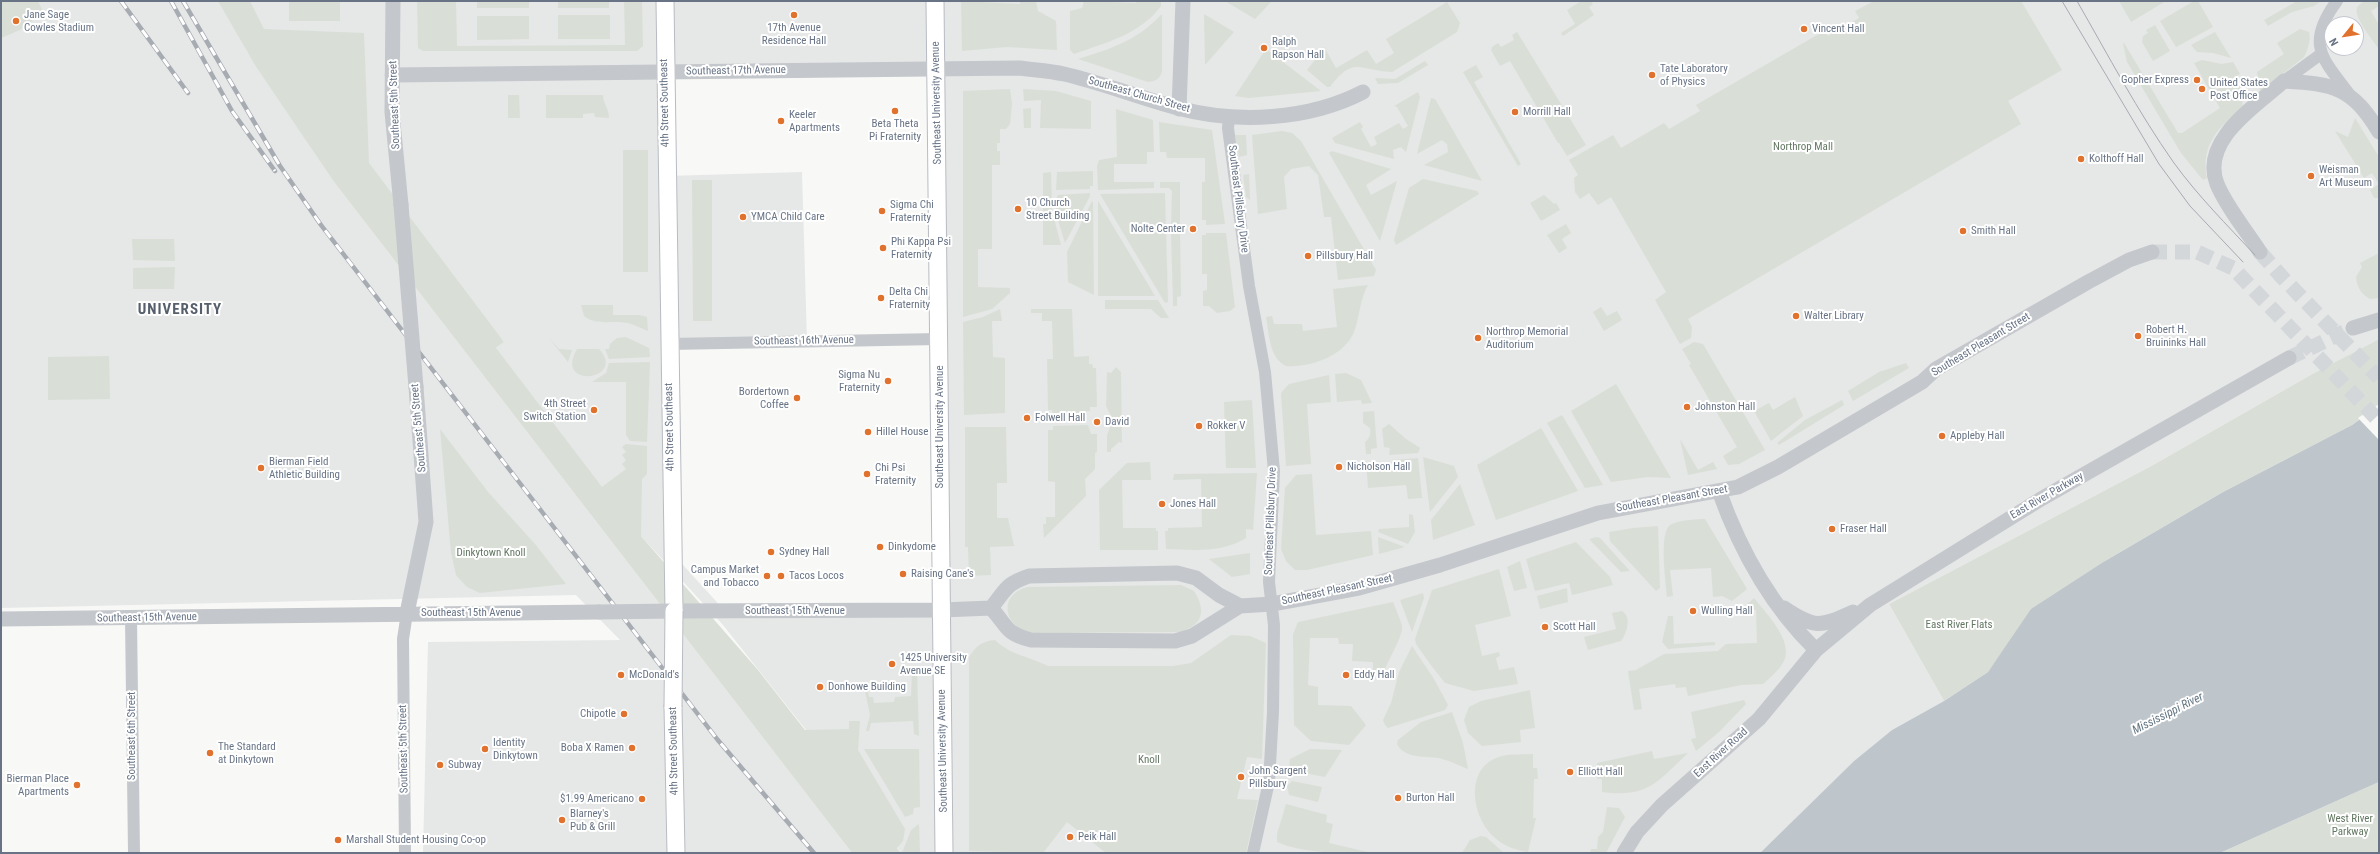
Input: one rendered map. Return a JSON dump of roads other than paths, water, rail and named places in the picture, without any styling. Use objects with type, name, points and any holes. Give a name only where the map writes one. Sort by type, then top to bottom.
[{"type":"main road","name":"4th Street Southeast","points":[[665,1],[664,72],[674,611],[673,707],[676,853]]},
{"type":"main road","name":"Southeast University Avenue","points":[[935,1],[944,853]]},
{"type":"street","name":"Southeast 5th Street","points":[[393,1],[392,112],[401,205],[426,522],[403,639],[405,853]]},
{"type":"street","points":[[1179,109],[1183,1]]},
{"type":"street","points":[[2337,1],[2320,29],[2321,54],[2350,96],[2361,106],[2379,132]]},
{"type":"street","points":[[2260,252],[2217,183],[2214,161],[2217,148],[2226,134],[2284,81],[2321,54]]},
{"type":"street","name":"Southeast 17th Avenue","points":[[392,75],[936,68]]},
{"type":"street","name":"Southeast Church Street","points":[[936,68],[1019,68],[1064,74],[1179,109],[1229,117],[1266,116],[1297,112],[1342,103],[1363,92]]},
{"type":"street","points":[[2284,81],[2329,85],[2350,96]]},
{"type":"street","name":"Southeast Pillsbury Drive","points":[[1229,117],[1228,128],[1249,286],[1269,410],[1274,471],[1269,582],[1272,604],[1273,697],[1269,782],[1253,853]]},
{"type":"street","name":"Southeast Pleasant Street","points":[[991,608],[1004,627],[1016,636],[1031,640],[1175,641],[1192,636],[1240,606],[1272,604],[1359,588],[1598,513],[1719,491],[1738,486],[1778,467],[1922,382],[1936,369],[2088,282],[2129,260],[2152,252]]},
{"type":"street","points":[[2353,328],[2379,320]]},
{"type":"street","name":"Southeast 16th Avenue","points":[[669,344],[939,339]]},
{"type":"street","name":"East River Parkway","points":[[1816,650],[1870,605],[2009,518],[2289,358]]},
{"type":"street","points":[[1719,491],[1731,524],[1762,584],[1794,628],[1816,650]]},
{"type":"street","points":[[942,610],[991,608],[1002,591],[1013,581],[1029,576],[1177,574],[1196,578],[1219,595],[1240,606]]},
{"type":"street","points":[[1773,601],[1808,623],[1828,624],[1870,605]]},
{"type":"street","name":"Southeast 15th Avenue","points":[[1,619],[407,613],[942,610]]},
{"type":"street","name":"Southeast 6th Street","points":[[131,618],[134,853]]},
{"type":"street","name":"East River Road","points":[[1624,853],[1637,832],[1662,805],[1759,719],[1816,650]]},
{"type":"water","name":"Mississippi River","points":[[2379,406],[2379,782],[2220,853],[1760,853],[1854,761],[1892,730],[1944,701],[1988,672],[2031,609],[2105,561],[2223,492],[2352,425]]},
{"type":"tunnel","points":[[2152,252],[2197,252],[2233,268],[2379,421]]},
{"type":"tunnel","points":[[2260,252],[2281,276],[2379,378]]},
{"type":"tunnel","points":[[2289,358],[2346,331]]},
{"type":"tram line","points":[[2062,1],[2159,164],[2190,206],[2243,262]]},
{"type":"tram line","points":[[2077,1],[2136,104],[2174,163],[2203,199],[2255,255]]},
{"type":"railway","points":[[121,1],[188,93]]},
{"type":"railway","points":[[171,1],[232,111],[275,171]]},
{"type":"railway","points":[[183,1],[280,166],[321,225],[717,739],[814,853]]},
{"type":"place","name":"17th Avenue Residence Hall","points":[[794,15]]},
{"type":"place","name":"Jane Sage Cowles Stadium","points":[[16,21]]},
{"type":"place","name":"Vincent Hall","points":[[1804,29]]},
{"type":"place","name":"Ralph Rapson Hall","points":[[1264,48]]},
{"type":"place","name":"Tate Laboratory of Physics","points":[[1652,75]]},
{"type":"place","name":"Gopher Express","points":[[2197,80]]},
{"type":"place","name":"United States Post Office","points":[[2202,89]]},
{"type":"place","name":"Beta Theta Pi Fraternity","points":[[895,111]]},
{"type":"place","name":"Morrill Hall","points":[[1515,112]]},
{"type":"place","name":"Keeler Apartments","points":[[781,121]]},
{"type":"place","name":"Kolthoff Hall","points":[[2081,159]]},
{"type":"place","name":"Weisman Art Museum","points":[[2311,176]]},
{"type":"place","name":"10 Church Street Building","points":[[1018,209]]},
{"type":"place","name":"Sigma Chi Fraternity","points":[[882,211]]},
{"type":"place","name":"YMCA Child Care","points":[[743,217]]},
{"type":"place","name":"Nolte Center","points":[[1193,229]]},
{"type":"place","name":"Smith Hall","points":[[1963,231]]},
{"type":"place","name":"Phi Kappa Psi Fraternity","points":[[883,248]]},
{"type":"place","name":"Pillsbury Hall","points":[[1308,256]]},
{"type":"place","name":"Delta Chi Fraternity","points":[[881,298]]},
{"type":"place","name":"Walter Library","points":[[1796,316]]},
{"type":"place","name":"Robert H. Bruininks Hall","points":[[2138,336]]},
{"type":"place","name":"Northrop Memorial Auditorium","points":[[1478,338]]},
{"type":"place","name":"Sigma Nu Fraternity","points":[[888,381]]},
{"type":"place","name":"Bordertown Coffee","points":[[797,398]]},
{"type":"place","name":"Johnston Hall","points":[[1687,407]]},
{"type":"place","name":"4th Street Switch Station","points":[[594,410]]},
{"type":"place","name":"Folwell Hall","points":[[1027,418]]},
{"type":"place","name":"David","points":[[1097,422]]},
{"type":"place","name":"Rokker V","points":[[1199,426]]},
{"type":"place","name":"Hillel House","points":[[868,432]]},
{"type":"place","name":"Appleby Hall","points":[[1942,436]]},
{"type":"place","name":"Nicholson Hall","points":[[1339,467]]},
{"type":"place","name":"Bierman Field Athletic Building","points":[[261,468]]},
{"type":"place","name":"Chi Psi Fraternity","points":[[867,474]]},
{"type":"place","name":"Jones Hall","points":[[1162,504]]},
{"type":"place","name":"Fraser Hall","points":[[1832,529]]},
{"type":"place","name":"Dinkydome","points":[[880,547]]},
{"type":"place","name":"Sydney Hall","points":[[771,552]]},
{"type":"place","name":"Raising Cane's","points":[[903,574]]},
{"type":"place","name":"Campus Market and Tobacco","points":[[767,576]]},
{"type":"place","name":"Tacos Locos","points":[[781,576]]},
{"type":"place","name":"Wulling Hall","points":[[1693,611]]},
{"type":"place","name":"Scott Hall","points":[[1545,627]]},
{"type":"place","name":"1425 University Avenue SE","points":[[892,664]]},
{"type":"place","name":"McDonald's","points":[[621,675]]},
{"type":"place","name":"Eddy Hall","points":[[1346,675]]},
{"type":"place","name":"Donhowe Building","points":[[820,687]]},
{"type":"place","name":"Chipotle","points":[[624,714]]},
{"type":"place","name":"Boba X Ramen","points":[[632,748]]},
{"type":"place","name":"Identity Dinkytown","points":[[485,749]]},
{"type":"place","name":"The Standard at Dinkytown","points":[[210,753]]},
{"type":"place","name":"Subway","points":[[440,765]]},
{"type":"place","name":"Elliott Hall","points":[[1570,772]]},
{"type":"place","name":"John Sargent Pillsbury","points":[[1241,777]]},
{"type":"place","name":"Bierman Place Apartments","points":[[77,785]]},
{"type":"place","name":"Burton Hall","points":[[1398,798]]},
{"type":"place","name":"$1.99 Americano","points":[[642,799]]},
{"type":"place","name":"Blarney's Pub & Grill","points":[[562,820]]},
{"type":"place","name":"Peik Hall","points":[[1070,837]]},
{"type":"place","name":"Marshall Student Housing Co-op","points":[[338,840]]},
{"type":"district","name":"UNIVERSITY","points":[[180,310]]},
{"type":"park label","name":"Northrop Mall","points":[[1803,147]]},
{"type":"park label","name":"Dinkytown Knoll","points":[[491,553]]},
{"type":"park label","name":"East River Flats","points":[[1959,625]]},
{"type":"park label","name":"Knoll","points":[[1149,760]]},
{"type":"park label","name":"West River Parkway","points":[[2350,825]]}]
